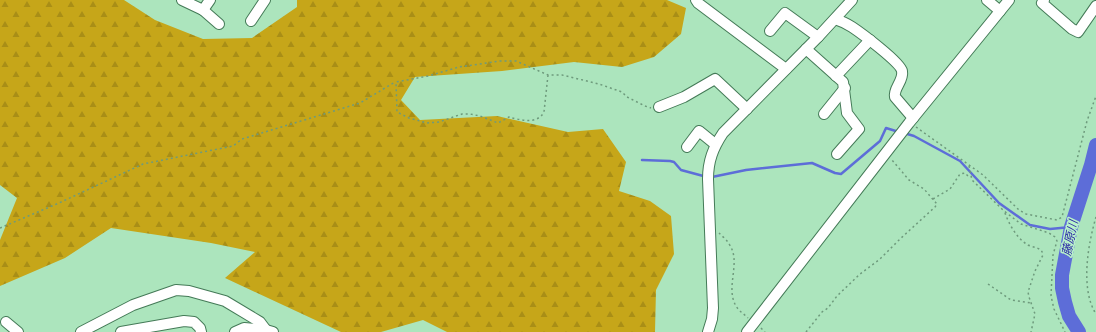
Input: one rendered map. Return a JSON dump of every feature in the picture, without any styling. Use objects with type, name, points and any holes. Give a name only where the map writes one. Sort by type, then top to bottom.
[{"type":"street","points":[[182,0],[203,10],[219,24]]},
{"type":"street","points":[[203,10],[210,0]]},
{"type":"street","points":[[251,21],[266,0]]},
{"type":"street","points":[[696,0],[786,69]]},
{"type":"street","points":[[708,332],[712,319],[713,308],[708,177],[709,160],[715,144],[723,133],[818,37],[852,0]]},
{"type":"street","points":[[987,0],[1000,11]]},
{"type":"street","points":[[747,332],[906,127],[1009,0]]},
{"type":"street","points":[[1044,0],[1042,3],[1072,29],[1078,32],[1096,6]]},
{"type":"street","points":[[770,31],[785,13],[818,37]]},
{"type":"street","points":[[835,19],[853,27],[870,40],[900,68],[902,77],[896,90],[895,97],[906,127]]},
{"type":"street","points":[[836,76],[870,40]]},
{"type":"street","points":[[806,49],[843,82],[847,113],[859,129],[837,154]]},
{"type":"street","points":[[659,107],[684,97],[715,79],[747,109]]},
{"type":"street","points":[[824,114],[844,88]]},
{"type":"street","points":[[687,146],[699,131],[715,144]]},
{"type":"street","points":[[81,332],[133,305],[176,290],[190,291],[225,300],[260,322],[270,331]]},
{"type":"street","points":[[121,332],[184,321],[194,322],[200,328],[201,332]]},
{"type":"street","points":[[6,322],[18,332]]},
{"type":"street","points":[[235,332],[244,328],[270,331]]},
{"type":"path","points":[[0,228],[59,203],[143,164],[233,146],[242,139],[360,103],[396,82],[459,68],[500,61],[516,61],[548,75],[562,75],[599,84],[622,92],[627,97],[645,106],[651,108],[659,107]]},
{"type":"path","points":[[396,82],[397,112],[409,118],[427,123],[439,122],[462,114],[470,114],[498,123],[509,117],[527,121],[542,116],[544,112],[548,75]]},
{"type":"path","points":[[906,127],[983,176],[1019,210],[1026,214],[1059,220],[1062,217],[1087,120],[1096,96]]},
{"type":"path","points":[[806,332],[837,296],[860,274],[880,259],[937,204],[921,186],[909,180],[886,153]]},
{"type":"path","points":[[969,166],[971,179]]},
{"type":"path","points":[[933,199],[946,193],[960,174],[964,173],[1004,211],[1021,224],[1049,233],[1056,237],[1057,241],[1053,255],[1051,296],[1054,309],[1065,332]]},
{"type":"path","points":[[1004,211],[1008,222],[1022,241],[1027,245],[1043,252],[1030,284],[1029,297],[1035,314],[1031,332]]},
{"type":"path","points":[[1096,217],[1087,265],[1087,284],[1088,296],[1092,308],[1096,314]]},
{"type":"path","points":[[710,224],[730,244],[734,264],[732,292],[736,305],[739,310],[765,332]]},
{"type":"path","points":[[988,284],[1011,300],[1031,303]]},
{"type":"green space","points":[[0,0],[124,0],[155,20],[203,39],[252,38],[297,7],[297,0],[667,0],[686,8],[681,34],[654,57],[622,67],[574,62],[502,71],[415,77],[401,100],[420,120],[497,116],[568,132],[603,129],[626,162],[619,191],[650,201],[671,216],[674,254],[656,290],[655,332],[447,332],[423,320],[381,332],[341,332],[225,278],[255,252],[211,243],[111,228],[65,258],[0,286],[0,240],[17,198],[0,185]]},
{"type":"waterway","points":[[712,177],[746,170],[812,163],[841,174],[880,141],[886,128],[899,132]]},
{"type":"waterway","points":[[904,133],[914,136],[960,161],[999,203],[1030,225],[1050,229],[1071,227]]},
{"type":"waterway","name":"藤原川","points":[[1079,332],[1069,316],[1062,288],[1062,275],[1071,227],[1096,145]]},
{"type":"waterway","points":[[642,160],[674,162],[681,170],[707,177]]}]
